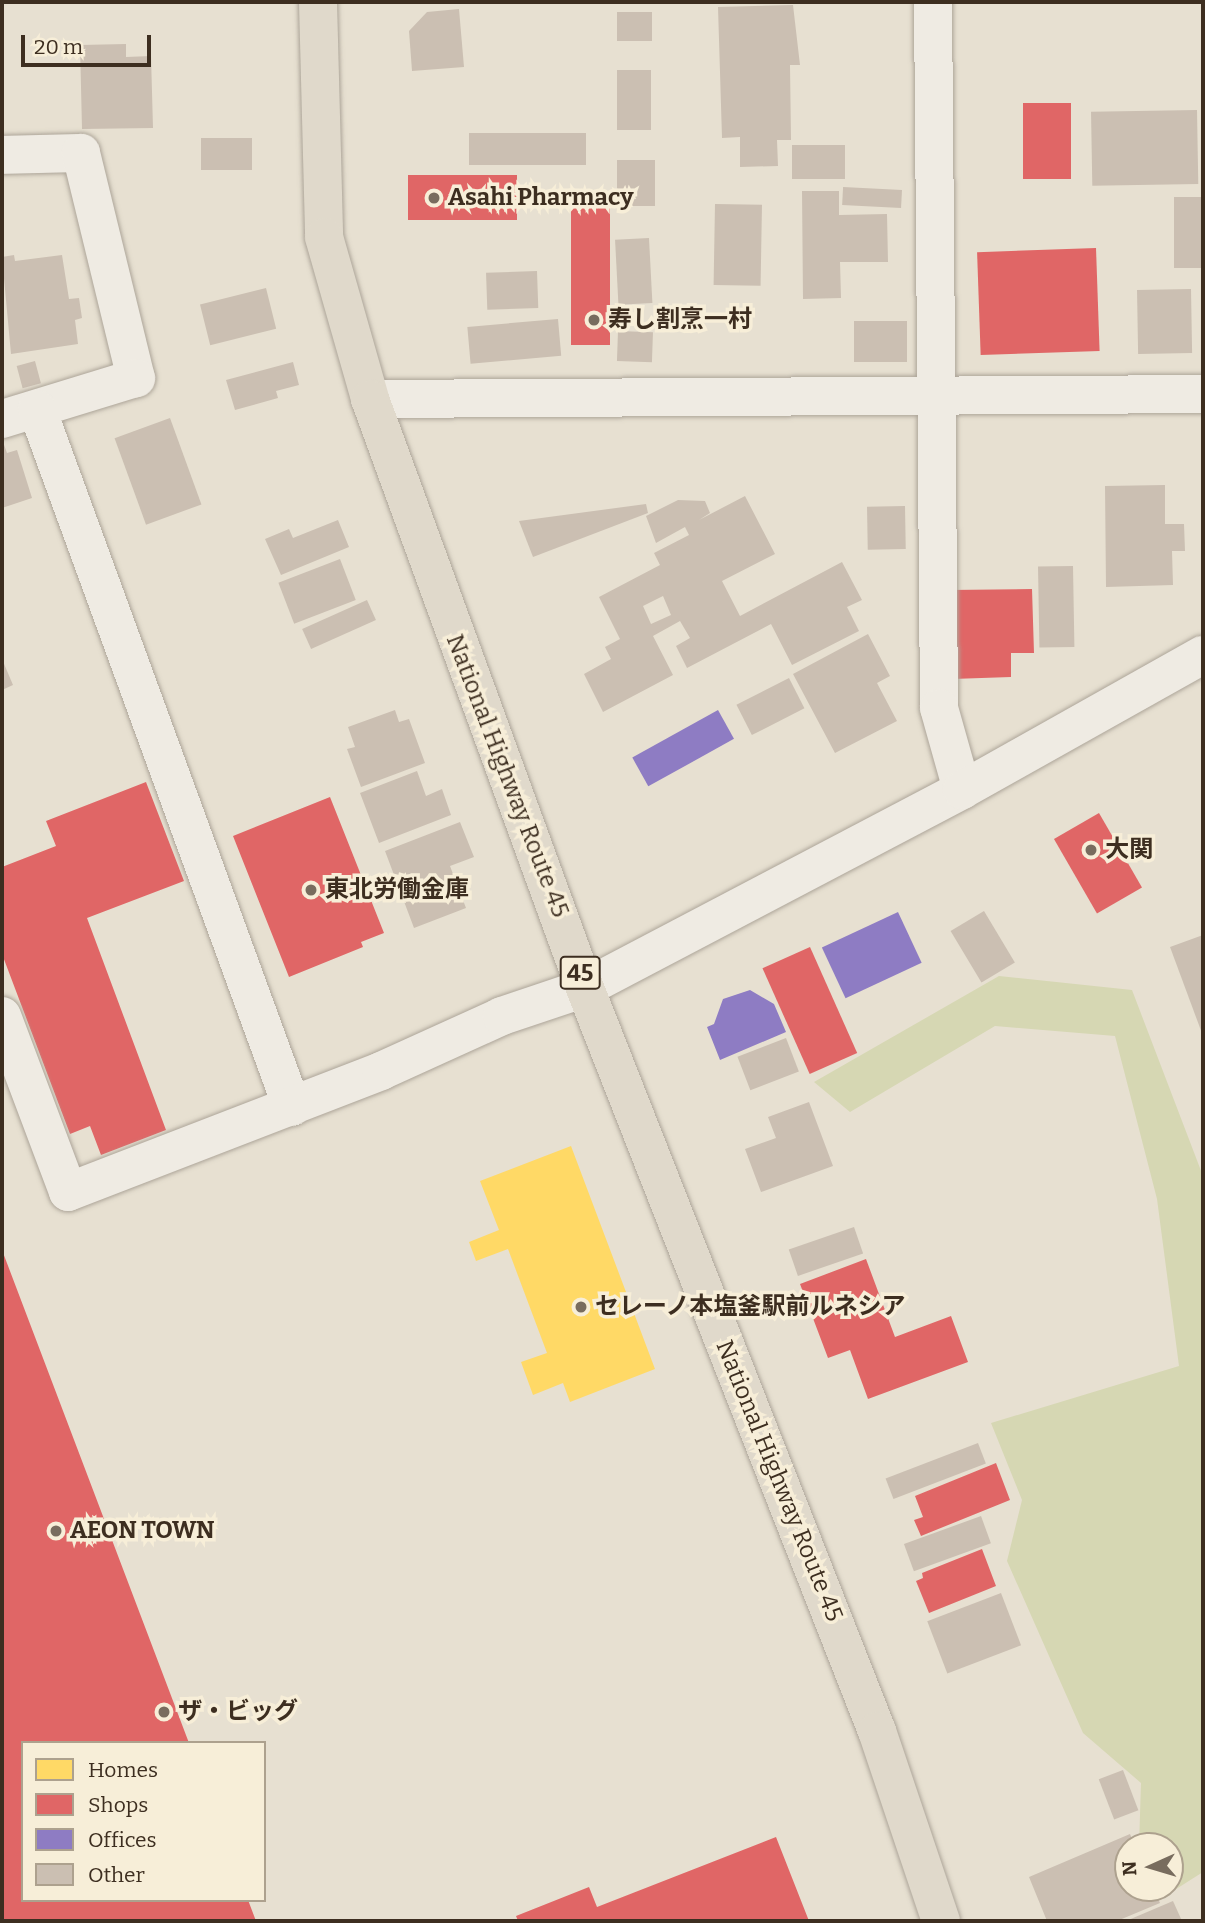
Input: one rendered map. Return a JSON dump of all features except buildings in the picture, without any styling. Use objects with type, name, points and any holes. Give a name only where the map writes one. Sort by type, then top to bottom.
[{"type":"highway","name":"National Highway Route 45","points":[[318,2],[324,237],[370,399],[585,988],[877,1731],[941,1921]]},
{"type":"street","points":[[933,2],[939,708],[962,790]]},
{"type":"street","points":[[2,155],[81,153],[136,379],[19,414],[292,1107]]},
{"type":"street","points":[[370,399],[1203,394]]},
{"type":"street","points":[[2,1016],[68,1192],[292,1107],[502,1016],[585,988],[962,790],[1203,655]]},
{"type":"green space","points":[[999,976],[1132,990],[1203,1176],[1203,1872],[1184,1884],[1184,1832],[1139,1832],[1141,1783],[1083,1733],[1007,1561],[1022,1500],[991,1423],[1179,1366],[1157,1199],[1115,1036],[995,1026],[850,1112],[814,1082]]},
{"type":"place","name":"Asahi Pharmacy","points":[[434,198]]},
{"type":"place","name":"寿し割烹一村","points":[[594,320]]},
{"type":"place","name":"大関","points":[[1091,850]]},
{"type":"place","name":"東北労働金庫","points":[[311,890]]},
{"type":"place","name":"セレーノ本塩釜駅前ルネシア","points":[[581,1307]]},
{"type":"place","name":"AEON TOWN","points":[[56,1531]]},
{"type":"place","name":"ザ・ビッグ","points":[[164,1712]]}]
